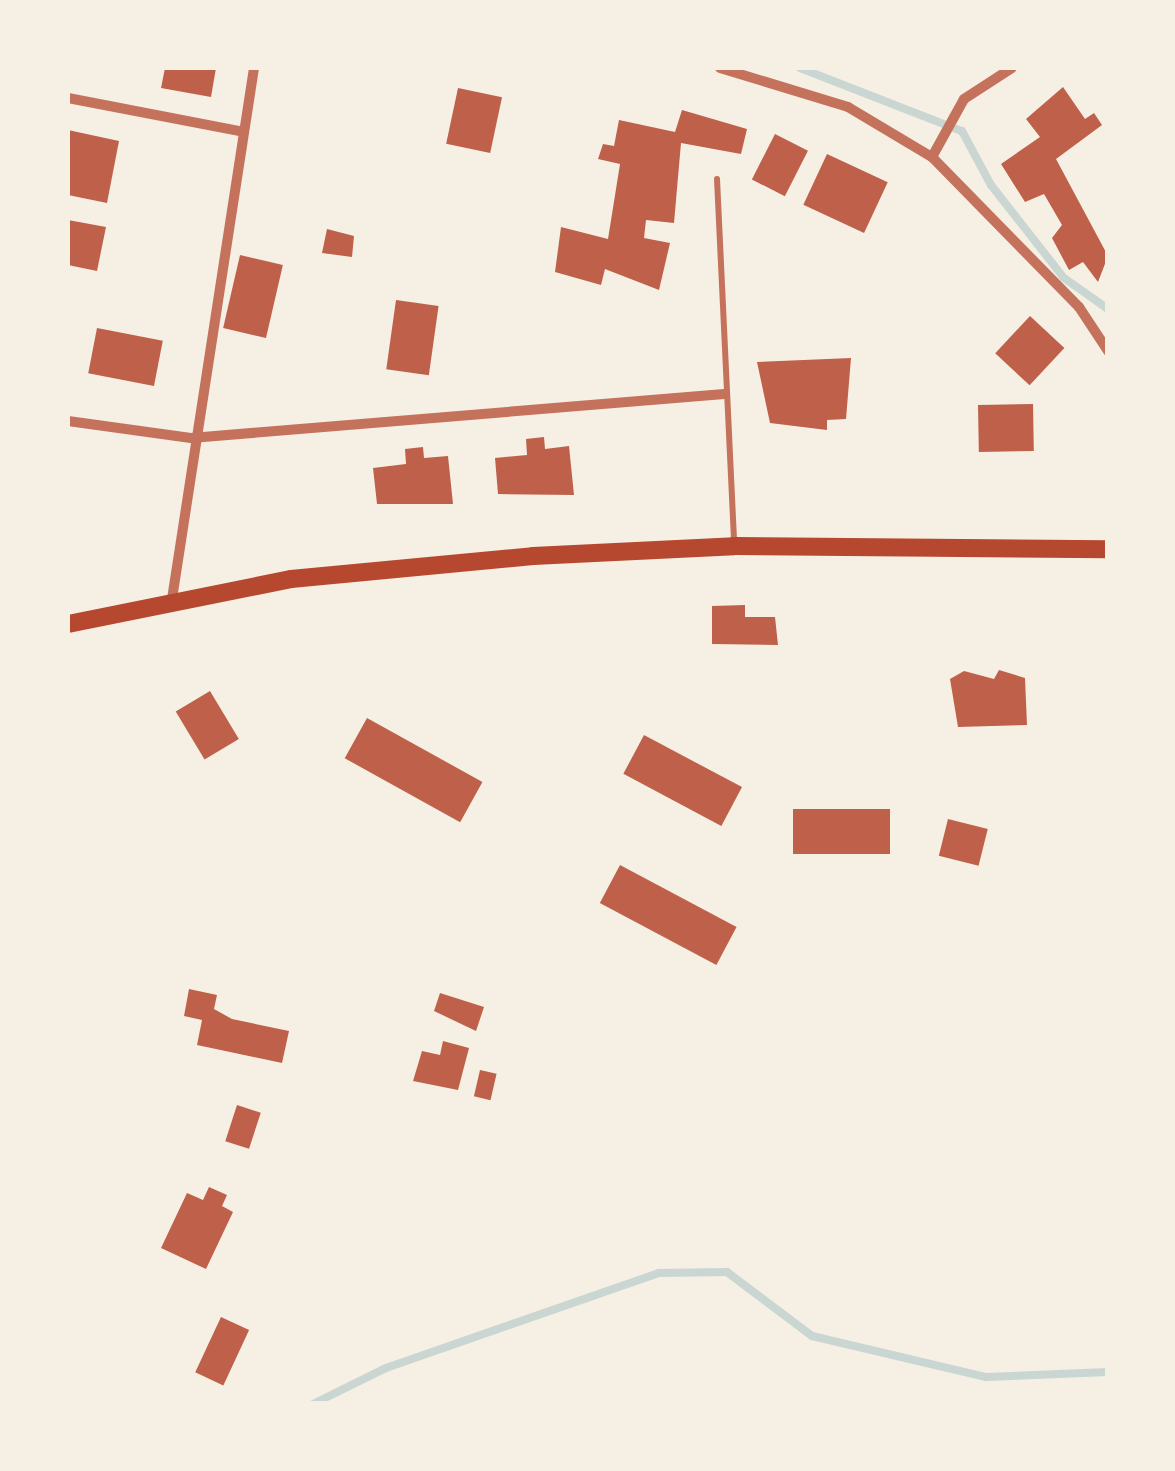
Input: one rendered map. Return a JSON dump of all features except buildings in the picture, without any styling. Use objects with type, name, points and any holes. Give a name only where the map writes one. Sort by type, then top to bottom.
[{"type":"main road","points":[[68,624],[172,598],[427,565],[734,546],[1108,549]]},
{"type":"street","points":[[172,598],[191,438],[254,68]]},
{"type":"street","points":[[727,68],[848,107],[932,156],[1067,294],[1108,351]]},
{"type":"street","points":[[932,156],[954,112],[1012,68]]},
{"type":"street","points":[[68,98],[244,132]]},
{"type":"street","points":[[68,421],[191,438],[724,394]]},
{"type":"lane","points":[[717,179],[734,546]]},
{"type":"waterway","points":[[800,68],[962,131],[991,185],[1064,278],[1108,309]]},
{"type":"waterway","points":[[313,1404],[386,1368],[659,1273],[727,1272],[812,1336],[986,1377],[1108,1372]]}]
